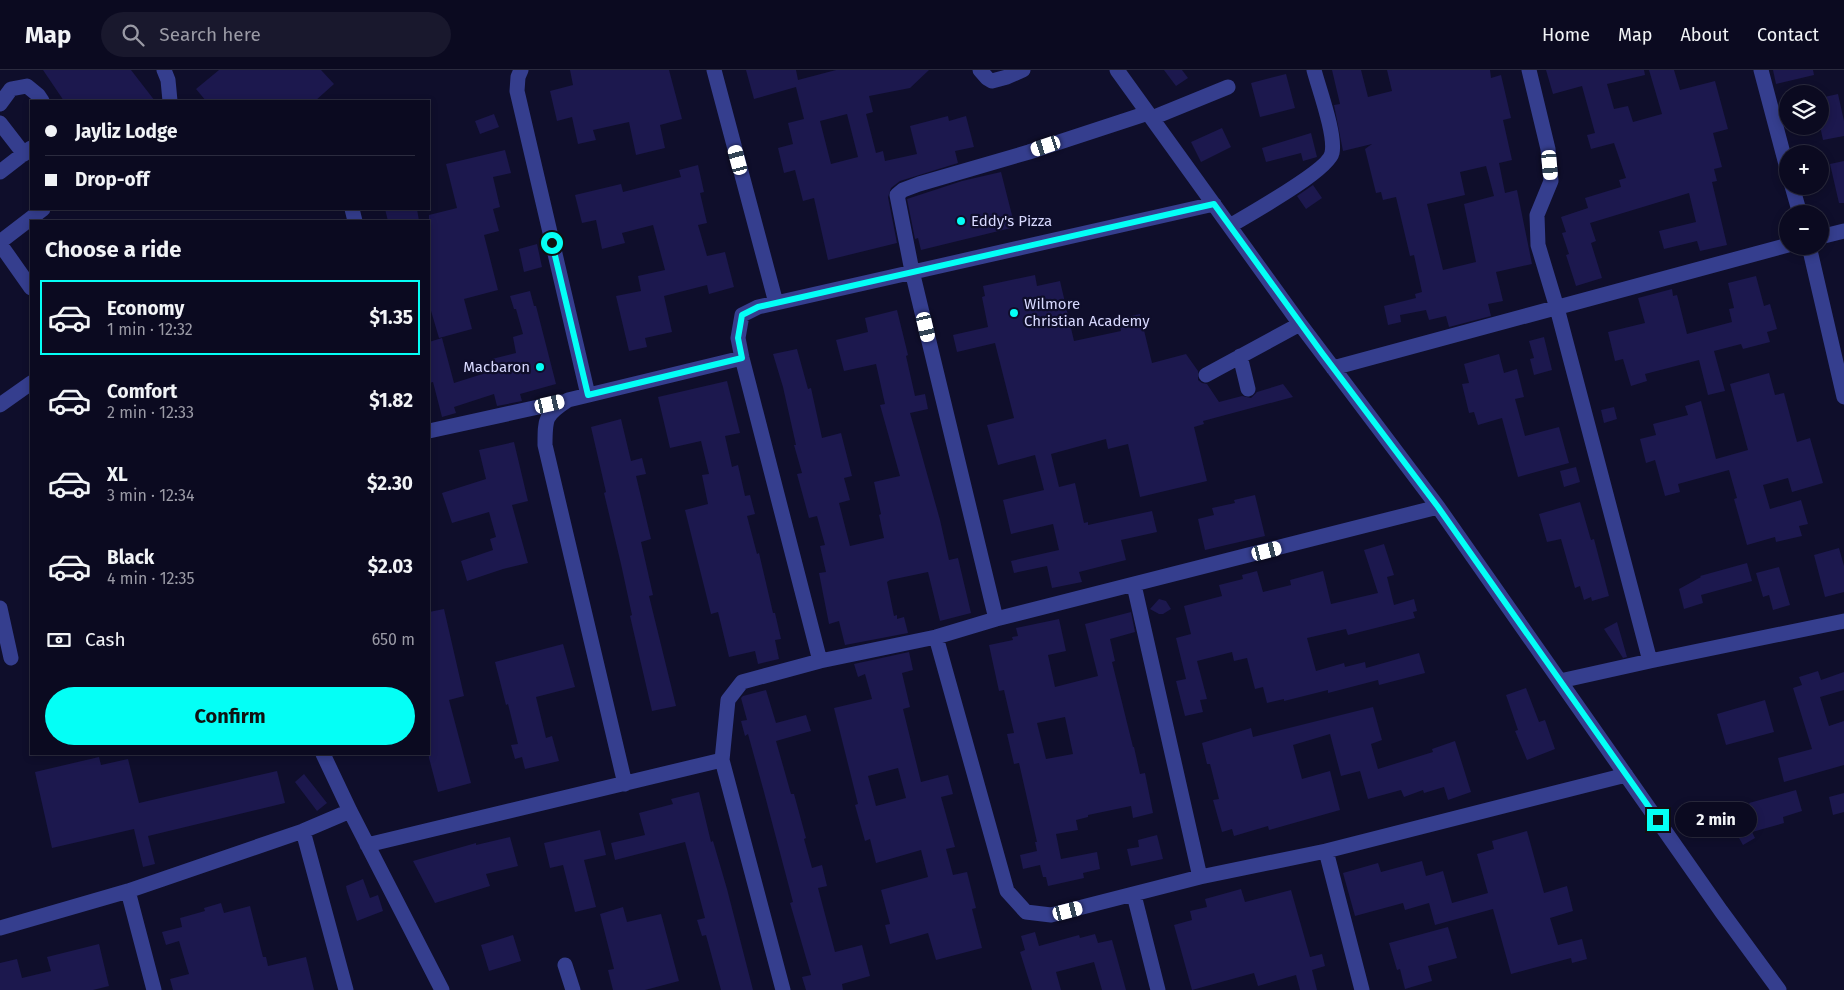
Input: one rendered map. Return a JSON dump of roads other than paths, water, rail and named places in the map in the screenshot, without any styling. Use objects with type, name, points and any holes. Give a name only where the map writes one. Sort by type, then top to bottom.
[{"type":"street","points":[[164,70],[168,80],[170,100]]},
{"type":"street","points":[[521,70],[518,78],[517,92],[588,395]]},
{"type":"street","points":[[714,70],[776,303]]},
{"type":"street","points":[[980,70],[992,81],[1023,70]]},
{"type":"street","points":[[1117,70],[1300,324],[1438,507],[1720,910],[1779,990]]},
{"type":"street","points":[[1230,226],[1310,176],[1325,164],[1332,154],[1332,139],[1314,70]]},
{"type":"street","points":[[1529,70],[1548,148],[1551,181],[1537,215],[1538,245],[1557,308],[1650,661]]},
{"type":"street","points":[[1761,70],[1781,145]]},
{"type":"street","points":[[0,104],[11,89],[21,86],[27,86],[41,100]]},
{"type":"street","points":[[996,619],[912,271],[897,195],[903,190],[1150,115],[1228,87]]},
{"type":"street","points":[[0,123],[28,151],[0,172]]},
{"type":"street","points":[[820,661],[742,358],[738,338],[742,315],[758,307],[1214,204]]},
{"type":"street","points":[[30,287],[0,243],[42,210]]},
{"type":"street","points":[[1829,235],[1844,231]]},
{"type":"street","points":[[1333,368],[1779,248]]},
{"type":"street","points":[[1811,255],[1844,397]]},
{"type":"street","points":[[1206,375],[1300,324]]},
{"type":"street","points":[[1240,356],[1248,389]]},
{"type":"street","points":[[430,431],[742,358]]},
{"type":"street","points":[[0,405],[30,384]]},
{"type":"street","points":[[568,400],[551,412],[545,424],[545,445],[625,784]]},
{"type":"street","points":[[783,990],[722,760],[728,700],[742,682],[820,661],[936,637],[996,619],[1438,507]]},
{"type":"street","points":[[1134,585],[1200,877]]},
{"type":"street","points":[[0,608],[11,658]]},
{"type":"street","points":[[1560,681],[1844,621]]},
{"type":"street","points":[[936,637],[1007,891],[1026,912],[1051,915],[1200,877],[1326,851],[1626,775]]},
{"type":"street","points":[[323,755],[367,845],[442,990]]},
{"type":"street","points":[[367,845],[722,760]]},
{"type":"street","points":[[0,928],[128,891],[303,831],[350,811]]},
{"type":"street","points":[[303,831],[346,990]]},
{"type":"street","points":[[1326,851],[1362,990]]},
{"type":"street","points":[[128,891],[154,990]]},
{"type":"street","points":[[1134,895],[1158,990]]},
{"type":"street","points":[[565,965],[573,990]]},
{"type":"place","name":"Eddy's Pizza","points":[[961,221]]},
{"type":"place","name":"Wilmore Christian Academy","points":[[1014,313]]},
{"type":"place","name":"Macbaron","points":[[540,367]]}]
